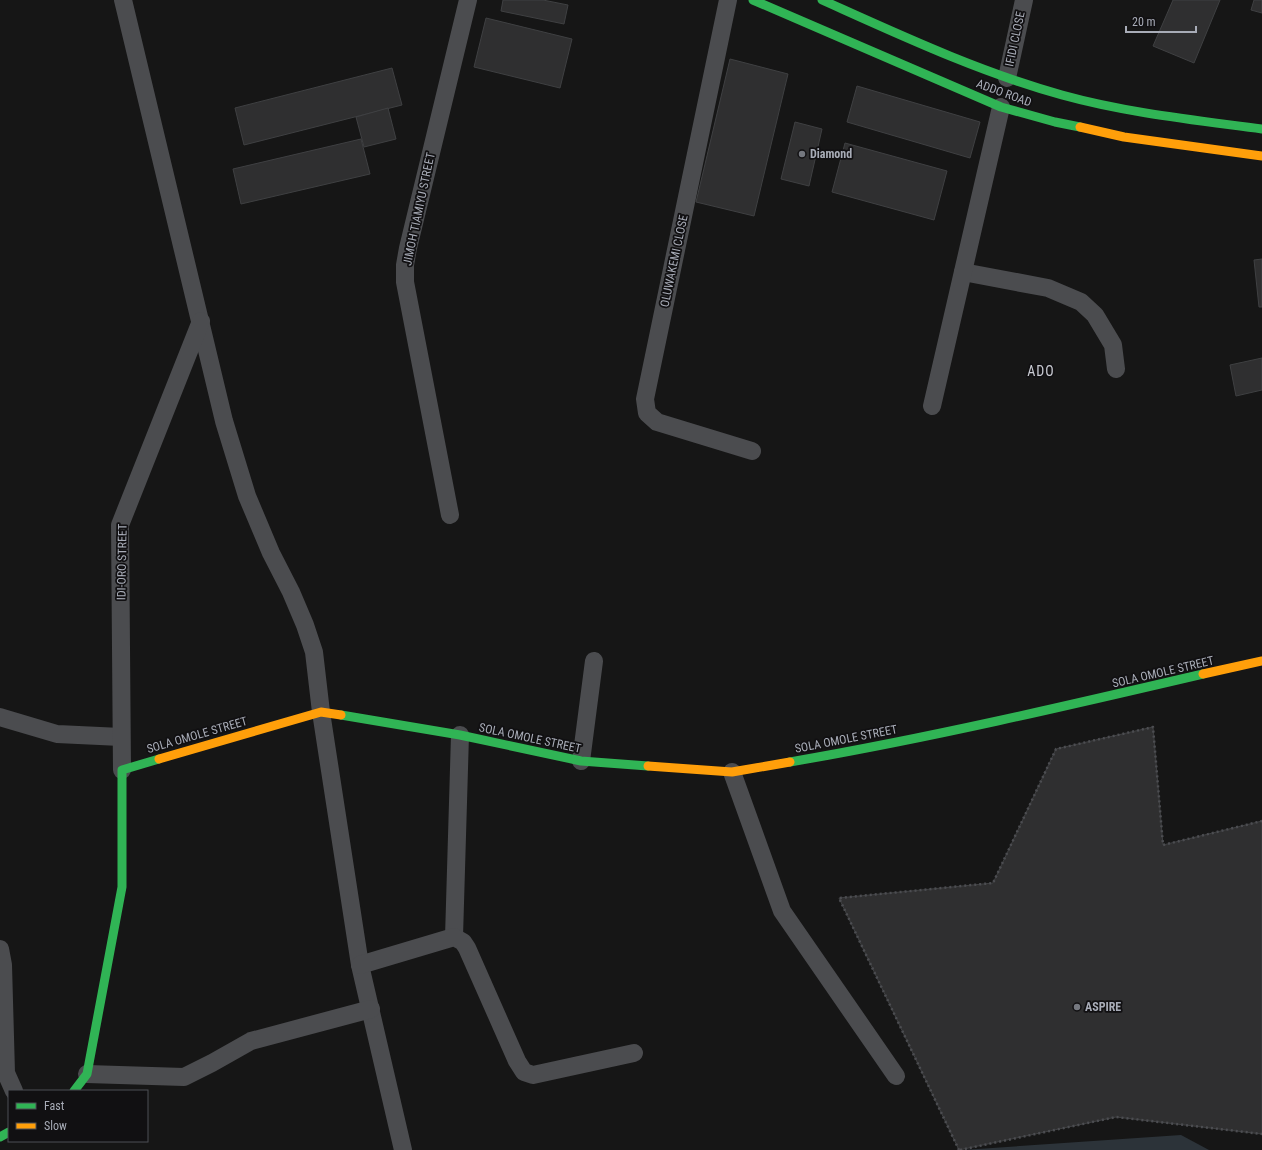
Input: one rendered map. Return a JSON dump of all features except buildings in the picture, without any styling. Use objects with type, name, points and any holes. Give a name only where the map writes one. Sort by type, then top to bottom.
[{"type":"street","points":[[123,0],[224,421],[248,496],[271,553],[291,592],[305,625],[314,652],[321,712],[360,965],[403,1150]]},
{"type":"street","name":"JIMOH TIAMIYU STREET","points":[[450,515],[405,282],[408,248],[468,0]]},
{"type":"street","name":"OLUWAKEMI CLOSE","points":[[728,0],[645,399],[647,412],[657,422],[752,451]]},
{"type":"street","name":"ADDO ROAD","points":[[753,0],[1001,107],[1055,122],[1124,137],[1262,156]]},
{"type":"street","name":"ADDO ROAD","points":[[822,0],[900,35],[1007,78],[1062,95],[1125,110],[1262,129]]},
{"type":"street","name":"IFIDI CLOSE","points":[[1007,78],[1024,0]]},
{"type":"street","points":[[932,406],[1001,107]]},
{"type":"street","points":[[963,272],[1048,288],[1081,302],[1095,315],[1113,345],[1116,369]]},
{"type":"street","name":"IDI-ORO STREET","points":[[122,770],[120,525],[200,321]]},
{"type":"street","points":[[581,761],[594,661]]},
{"type":"street","name":"SOLA OMOLE STREET","points":[[122,770],[321,712],[460,735],[581,761],[732,772],[846,752],[1061,707],[1262,661]]},
{"type":"street","points":[[0,717],[57,734],[121,737]]},
{"type":"street","points":[[454,937],[460,735]]},
{"type":"street","points":[[75,1090],[87,1074],[122,887],[122,770]]},
{"type":"street","points":[[732,772],[782,911],[896,1076]]},
{"type":"street","points":[[360,965],[454,937],[463,942],[467,948],[517,1061],[524,1072],[533,1075],[634,1053]]},
{"type":"street","points":[[0,949],[3,965],[6,1073],[14,1090]]},
{"type":"street","points":[[87,1074],[184,1077],[251,1041],[371,1009]]},
{"type":"path","points":[[1262,821],[1163,845],[1153,727],[1056,749],[993,883],[839,898],[960,1150],[1116,1117],[1262,1134]]},
{"type":"shaded area","points":[[1181,1135],[1209,1150],[963,1150]]},
{"type":"traffic: fast","points":[[753,0],[1001,107],[1055,122],[1080,127]]},
{"type":"traffic: fast","points":[[822,0],[940,52],[1031,86],[1111,107],[1262,129]]},
{"type":"traffic: fast","points":[[790,762],[946,732],[1049,710],[1203,674]]},
{"type":"traffic: fast","points":[[341,715],[460,735],[581,761],[648,766]]},
{"type":"traffic: fast","points":[[75,1090],[87,1074],[122,887],[122,770],[159,759]]},
{"type":"traffic: fast","points":[[0,1137],[8,1133]]},
{"type":"traffic: slow","points":[[1080,127],[1124,137],[1262,156]]},
{"type":"traffic: slow","points":[[1203,674],[1262,661]]},
{"type":"traffic: slow","points":[[159,759],[321,712],[341,715]]},
{"type":"traffic: slow","points":[[648,766],[732,772],[790,762]]},
{"type":"place","name":"Diamond","points":[[802,154]]},
{"type":"place","name":"ASPIRE","points":[[1077,1007]]},
{"type":"district","name":"ADO","points":[[1041,371]]}]
